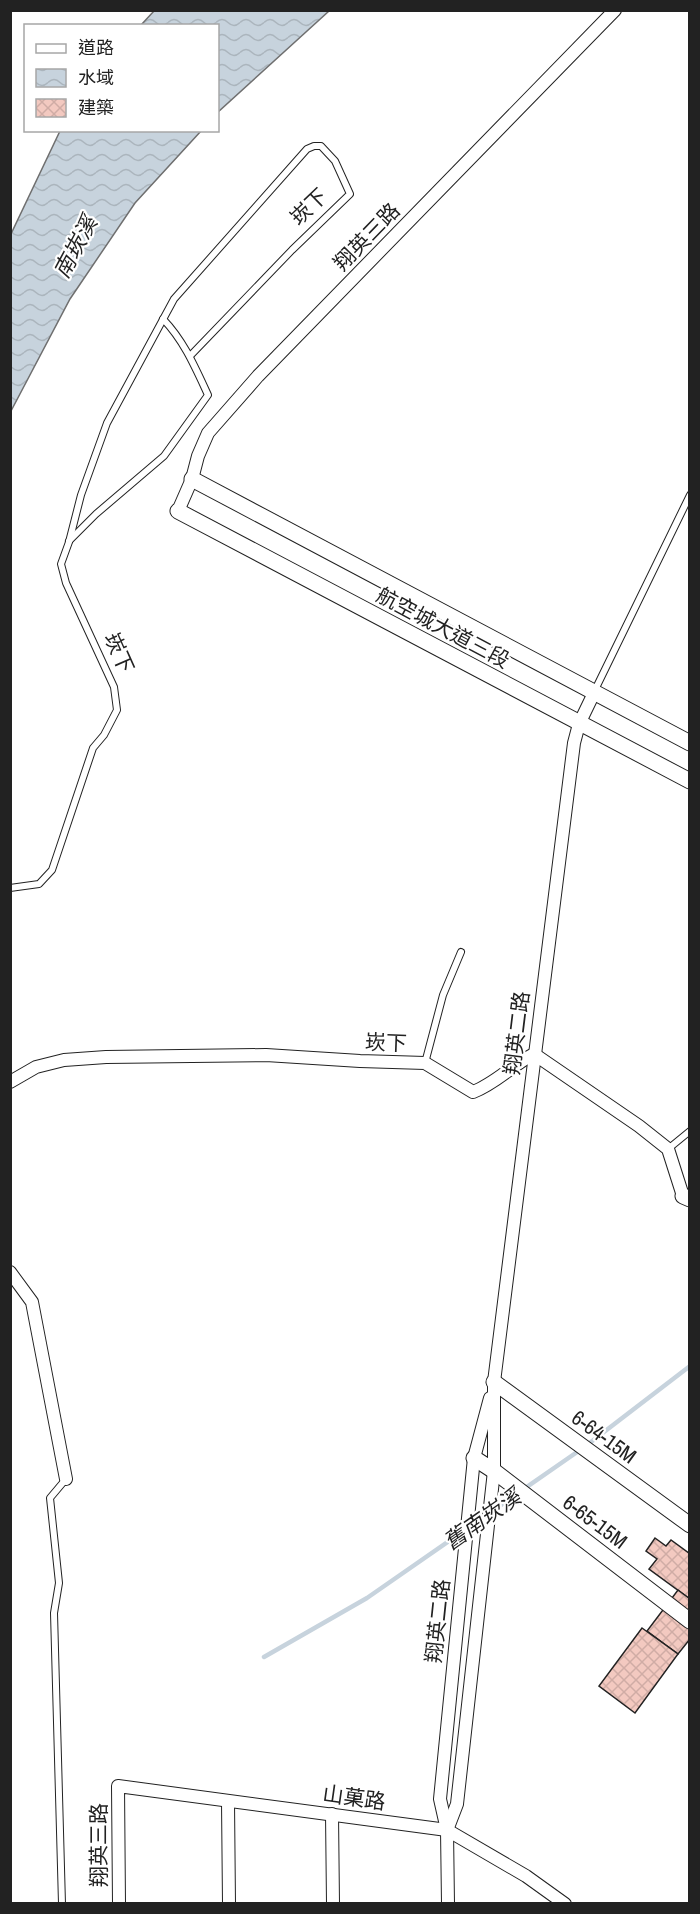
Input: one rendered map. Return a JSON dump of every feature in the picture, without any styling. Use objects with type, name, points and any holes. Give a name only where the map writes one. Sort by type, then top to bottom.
[{"type":"street","name":"翔英三路","points":[[178,512],[208,433],[258,376],[615,10]]},
{"type":"street","name":"航空城大道三段","points":[[192,479],[690,743]]},
{"type":"street","name":"航空城大道三段","points":[[178,512],[690,781]]},
{"type":"street","name":"翔英二路","points":[[447,1830],[457,1804],[494,1471],[494,1382],[574,743],[579,724],[594,693]]},
{"type":"street","name":"崁下","points":[[10,1082],[36,1067],[63,1060],[106,1057],[266,1055],[425,1063],[473,1092],[483,1089],[520,1061],[534,1054]]},
{"type":"street","points":[[534,1054],[639,1126],[668,1149],[686,1197]]},
{"type":"street","points":[[10,1272],[32,1302],[66,1479]]},
{"type":"street","name":"翔英二路","points":[[448,1904],[447,1830],[440,1799],[474,1458],[494,1382]]},
{"type":"street","name":"6-64-15M","points":[[494,1382],[690,1525]]},
{"type":"street","name":"6-65-15M","points":[[474,1458],[690,1621]]},
{"type":"street","name":"翔英三路","points":[[118,1786],[119,1904]]},
{"type":"street","name":"山菓路","points":[[118,1786],[447,1830],[526,1876],[565,1904]]},
{"type":"street","points":[[228,1802],[229,1904]]},
{"type":"street","points":[[332,1814],[333,1904]]},
{"type":"lane","name":"崁下","points":[[10,888],[39,884],[52,870],[93,748],[104,735],[117,710],[114,687],[66,583],[61,564],[81,495],[107,423],[174,299],[307,149],[321,146],[335,161],[350,194],[292,250],[190,356]]},
{"type":"lane","points":[[69,542],[96,514],[164,456],[208,395],[177,334],[163,319]]},
{"type":"lane","points":[[594,693],[690,495]]},
{"type":"lane","points":[[425,1063],[443,995],[461,952]]},
{"type":"lane","points":[[668,1149],[690,1131]]},
{"type":"lane","points":[[62,1904],[54,1614],[59,1582],[50,1498],[66,1479]]},
{"type":"water","points":[[154,10],[329,11],[219,111],[219,24],[142,24]]},
{"type":"water","name":"南崁溪","points":[[60,132],[200,132],[135,203],[70,299],[11,411],[11,234]]},
{"type":"building","points":[[655,1538],[666,1546],[671,1540],[690,1554],[690,1599],[649,1569],[657,1559],[646,1551]]},
{"type":"building","points":[[678,1590],[690,1599],[690,1639],[678,1654],[647,1631]]},
{"type":"building","points":[[642,1628],[678,1654],[635,1713],[599,1686]]},
{"type":"waterway","name":"舊南崁溪","points":[[587,1445],[690,1366]]},
{"type":"waterway","name":"舊南崁溪","points":[[264,1657],[367,1598],[580,1450]]}]
